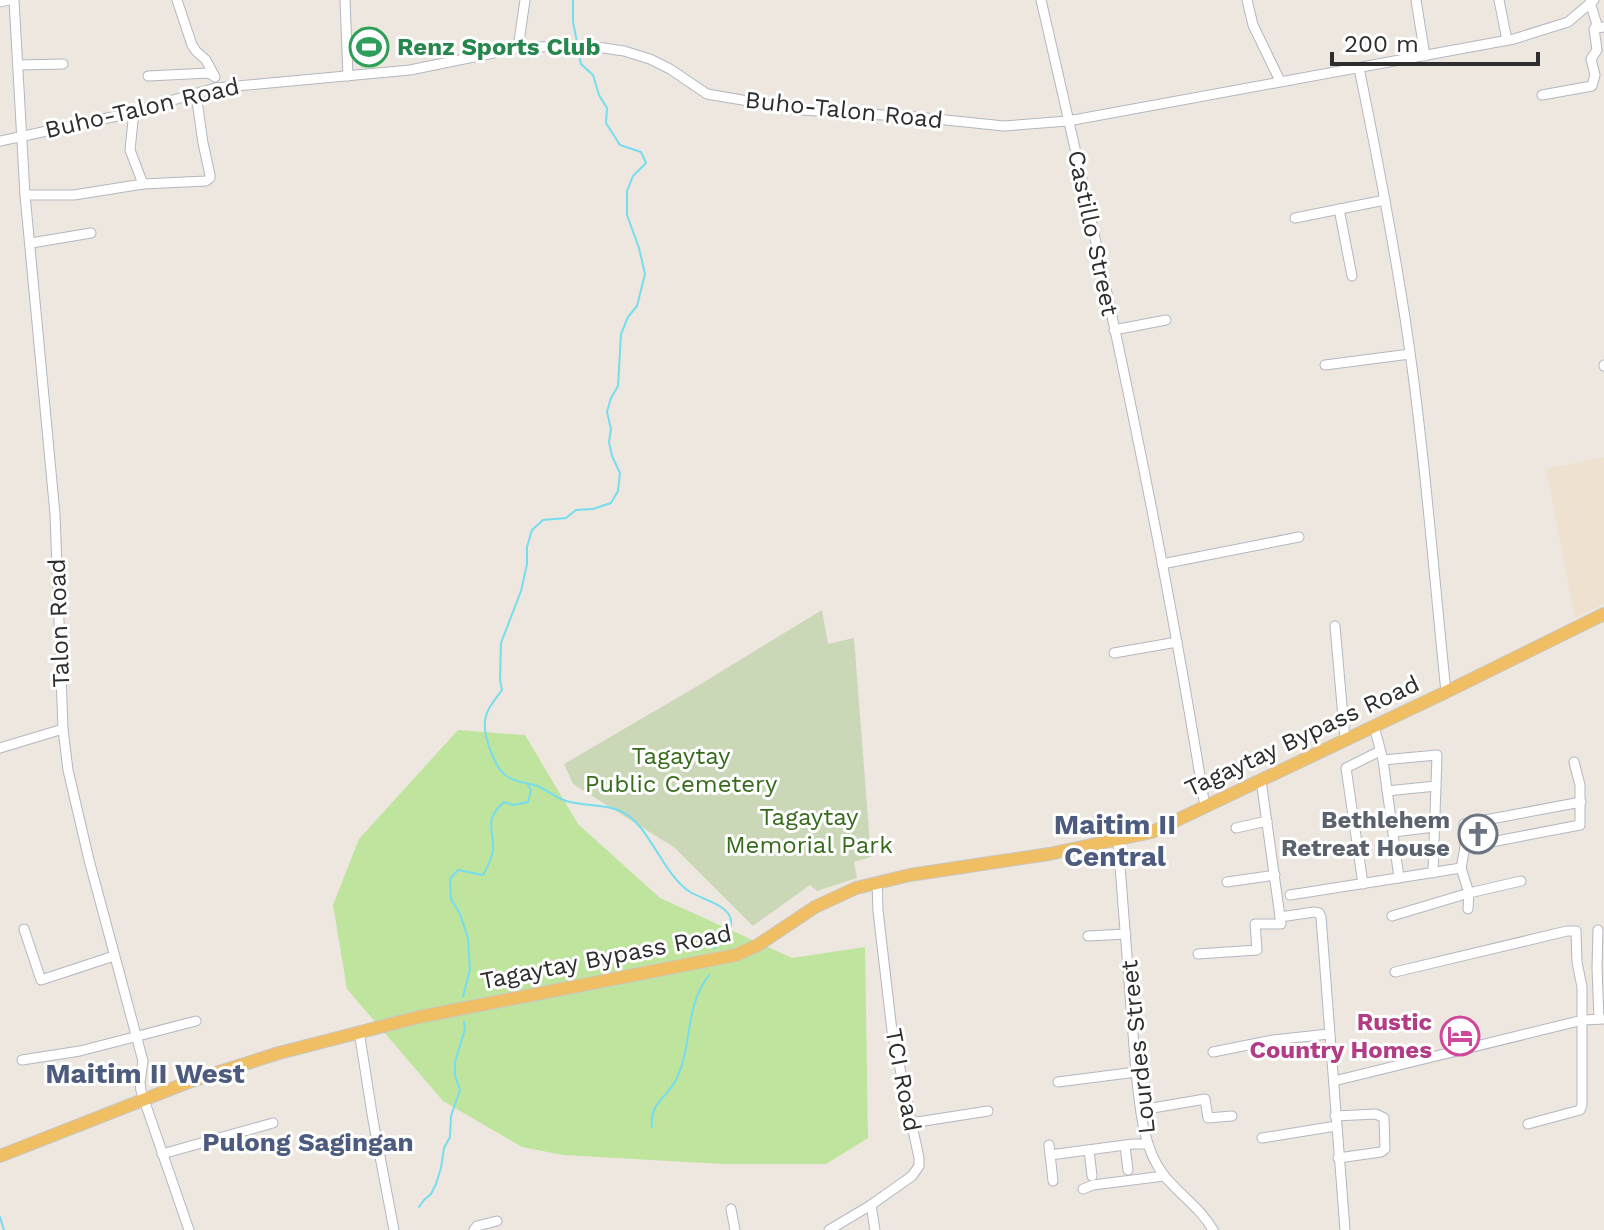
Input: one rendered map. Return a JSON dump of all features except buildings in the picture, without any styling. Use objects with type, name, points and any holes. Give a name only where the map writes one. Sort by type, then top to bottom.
[{"type":"main road","name":"Tagaytay Bypass Road","points":[[0,1156],[243,1063],[359,1031],[736,955],[758,945],[815,907],[877,882],[1049,854],[1152,832],[1604,614]]},
{"type":"street","points":[[0,2],[12,0]]},
{"type":"street","name":"Talon Road","points":[[12,0],[25,195],[55,514],[63,729],[68,770],[103,918],[143,1061],[140,1082],[144,1100],[189,1230]]},
{"type":"street","points":[[177,0],[192,45],[206,60],[219,87]]},
{"type":"street","points":[[345,0],[348,76]]},
{"type":"street","points":[[518,48],[525,0]]},
{"type":"street","name":"Castillo Street","points":[[1041,0],[1125,374],[1177,642],[1205,807]]},
{"type":"street","points":[[1247,0],[1253,25],[1280,81]]},
{"type":"street","points":[[1416,0],[1425,56]]},
{"type":"street","points":[[1499,0],[1507,40]]},
{"type":"street","points":[[1542,95],[1592,86],[1595,75],[1591,59],[1597,50],[1594,29],[1601,26],[1592,1]]},
{"type":"street","name":"Buho-Talon Road","points":[[0,141],[134,111],[219,87],[410,70],[518,48],[558,46],[590,46],[624,51],[670,69],[707,94],[801,110],[910,116],[1004,126],[1068,121],[1507,40],[1568,22],[1592,1]]},
{"type":"street","points":[[18,65],[63,64]]},
{"type":"street","points":[[1359,68],[1385,200],[1410,354],[1446,692]]},
{"type":"street","points":[[148,76],[214,75]]},
{"type":"street","points":[[25,195],[74,195],[143,184],[206,181],[210,178],[196,94]]},
{"type":"street","points":[[134,111],[130,150],[143,184]]},
{"type":"street","points":[[1295,218],[1385,200]]},
{"type":"street","points":[[1339,209],[1352,276]]},
{"type":"street","points":[[31,243],[91,233]]},
{"type":"street","points":[[1114,330],[1166,320]]},
{"type":"street","points":[[1325,365],[1410,354]]},
{"type":"street","points":[[1162,564],[1299,537]]},
{"type":"street","points":[[1335,626],[1345,740]]},
{"type":"street","points":[[1114,653],[1177,642]]},
{"type":"street","points":[[1374,726],[1382,755],[1399,878]]},
{"type":"street","points":[[0,748],[63,729]]},
{"type":"street","points":[[1363,884],[1346,768],[1382,755],[1437,755],[1433,873]]},
{"type":"street","points":[[1465,847],[1580,825],[1580,785],[1574,762]]},
{"type":"street","points":[[1198,954],[1257,950],[1255,924],[1281,924],[1261,780]]},
{"type":"street","points":[[1387,791],[1436,786]]},
{"type":"street","points":[[1468,909],[1469,893],[1461,868],[1465,847],[1464,824],[1581,802]]},
{"type":"street","points":[[1236,828],[1267,821]]},
{"type":"street","points":[[1394,832],[1434,827]]},
{"type":"street","name":"Lourdes Street","points":[[1118,840],[1136,1072],[1148,1144],[1153,1160],[1164,1176],[1213,1230]]},
{"type":"street","points":[[1290,895],[1461,868]]},
{"type":"street","points":[[1227,882],[1275,875]]},
{"type":"street","points":[[1392,916],[1521,881]]},
{"type":"street","name":"TCI Road","points":[[831,1229],[912,1176],[919,1166],[891,1023],[877,882]]},
{"type":"street","points":[[1280,917],[1314,912],[1321,917],[1345,1230]]},
{"type":"street","points":[[24,929],[41,980],[114,956]]},
{"type":"street","points":[[1395,972],[1573,930],[1577,934],[1583,1020],[1582,1105],[1580,1110],[1528,1124]]},
{"type":"street","points":[[1334,1081],[1583,1020],[1602,1019],[1600,933]]},
{"type":"street","points":[[1088,936],[1126,934]]},
{"type":"street","points":[[22,1060],[80,1051],[196,1021]]},
{"type":"street","points":[[359,1031],[394,1230]]},
{"type":"street","points":[[1213,1052],[1273,1040],[1329,1034]]},
{"type":"street","points":[[1058,1082],[1136,1072]]},
{"type":"street","points":[[1141,1110],[1205,1099],[1208,1118],[1232,1116]]},
{"type":"street","points":[[911,1123],[988,1111]]},
{"type":"street","points":[[1262,1138],[1376,1114],[1384,1118],[1385,1149],[1338,1158]]},
{"type":"street","points":[[162,1154],[273,1123]]},
{"type":"street","points":[[1053,1181],[1050,1150],[1148,1144]]},
{"type":"street","points":[[1125,1146],[1128,1170]]},
{"type":"street","points":[[1089,1150],[1092,1176]]},
{"type":"street","points":[[1083,1189],[1164,1176]]},
{"type":"street","points":[[871,1205],[875,1230]]},
{"type":"street","points":[[731,1209],[735,1230]]},
{"type":"street","points":[[474,1230],[477,1226],[497,1221]]},
{"type":"shaded area","points":[[1604,457],[1604,604],[1575,618],[1546,469]]},
{"type":"green space","name":"Renz Sports Club","points":[[360,27],[378,27],[379,67],[361,68]]},
{"type":"green space","name":"Tagaytay Public Cemetery","points":[[822,610],[828,644],[854,638],[871,857],[854,862],[857,878],[817,891],[810,885],[753,926],[675,848],[573,784],[564,764]]},
{"type":"green space","points":[[458,730],[525,735],[578,824],[660,898],[792,958],[865,947],[868,1138],[826,1164],[722,1164],[563,1155],[522,1147],[443,1101],[347,989],[333,905],[359,839]]},
{"type":"waterway","points":[[573,0],[577,42]]},
{"type":"waterway","points":[[578,49],[581,64],[593,75],[607,108],[606,123],[620,145],[641,152],[646,163],[633,176],[627,191],[627,215],[645,274],[637,306],[621,334],[618,386],[607,412],[611,429],[609,442],[620,473],[618,491],[611,503],[576,510],[566,518],[543,520],[532,530],[521,591],[501,643],[502,690],[487,713],[485,731],[494,758],[508,777],[537,786],[566,801],[606,807],[629,816],[680,883],[728,913],[730,930],[715,948]]},
{"type":"waterway","points":[[463,997],[470,969],[468,938],[451,899],[450,879],[458,870],[483,875],[492,853],[491,825],[494,814],[504,802],[513,805],[528,802],[531,790],[528,785]]},
{"type":"waterway","points":[[652,1127],[653,1112],[673,1085],[682,1065],[692,1013],[701,987],[709,975]]},
{"type":"waterway","points":[[419,1207],[436,1184],[444,1148],[450,1137],[451,1116],[460,1090],[455,1076],[455,1062],[465,1029],[464,1022]]},
{"type":"waterway","points":[[0,1217],[4,1230]]},
{"type":"place","name":"Renz Sports Club","points":[[369,47]]},
{"type":"place","name":"Bethlehem Retreat House","points":[[1478,834]]},
{"type":"place","name":"Rustic Country Homes","points":[[1460,1036]]},
{"type":"district","name":"Maitim II Central","points":[[1115,840]]},
{"type":"district","name":"Maitim II West","points":[[145,1073]]},
{"type":"district","name":"Pulong Sagingan","points":[[308,1142]]},
{"type":"park label","name":"Tagaytay Memorial Park","points":[[809,831]]}]
